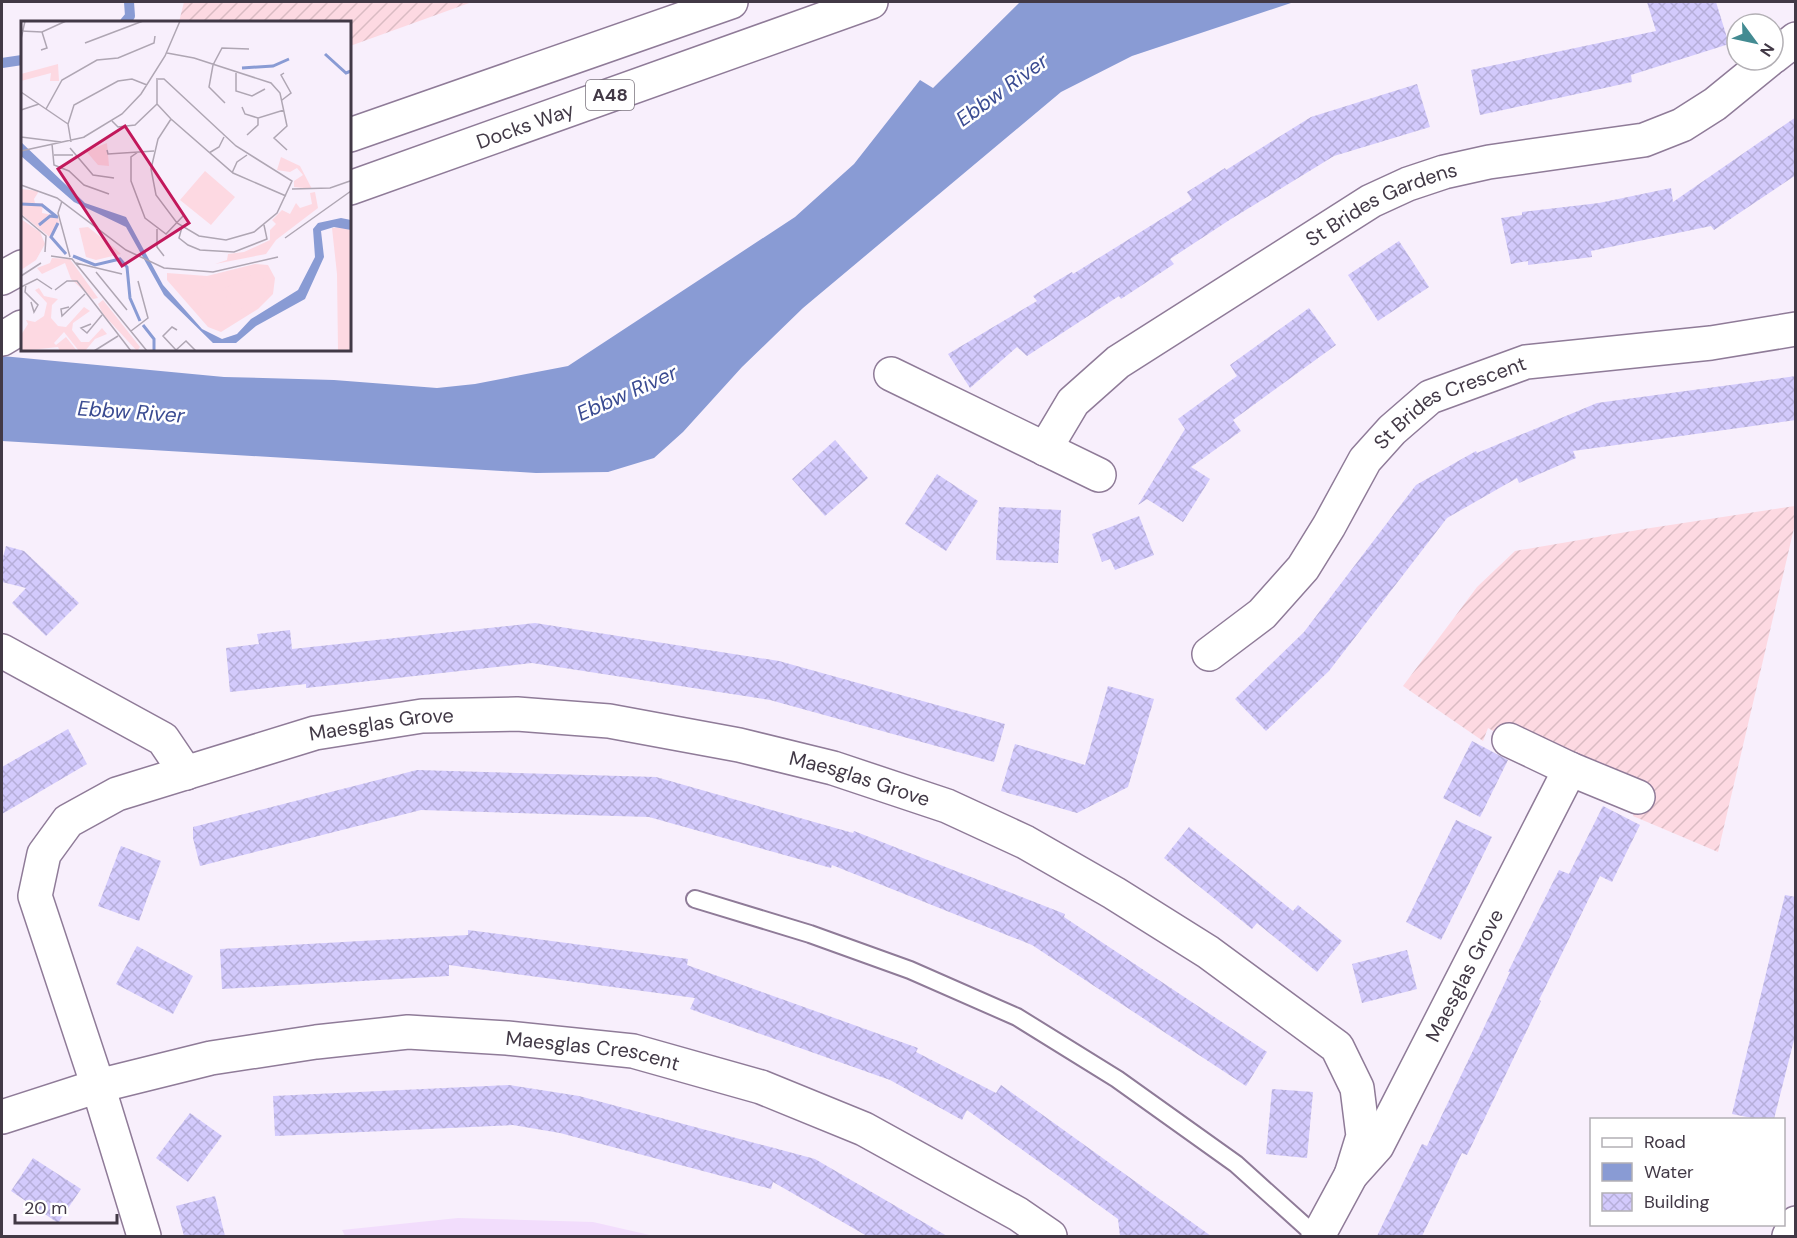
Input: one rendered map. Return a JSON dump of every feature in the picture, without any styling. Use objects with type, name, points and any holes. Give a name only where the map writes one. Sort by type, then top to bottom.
[{"type":"street","name":"A48","points":[[351,135],[731,2]]},
{"type":"street","name":"Docks Way","points":[[351,188],[871,2]]},
{"type":"street","name":"St Brides Gardens","points":[[1045,449],[1073,402],[1118,362],[1371,201],[1408,184],[1444,172],[1489,162],[1644,140],[1682,125],[1715,104],[1754,72]]},
{"type":"street","points":[[2,339],[21,328]]},
{"type":"street","name":"St Brides Crescent","points":[[1209,654],[1262,614],[1303,568],[1365,460],[1392,430],[1430,397],[1526,362],[1711,343],[1796,329]]},
{"type":"street","points":[[891,374],[1099,475]]},
{"type":"street","points":[[2,651],[163,739],[186,773]]},
{"type":"street","name":"Maesglas Grove","points":[[98,1086],[35,896],[44,854],[68,821],[117,794],[315,733],[422,716],[517,714],[609,721],[739,745],[833,768],[947,806],[1024,842],[1114,893],[1208,952],[1337,1047],[1357,1088],[1363,1136],[1351,1175],[1317,1236]]},
{"type":"street","points":[[1509,740],[1638,797]]},
{"type":"street","name":"Maesglas Grove","points":[[1351,1175],[1377,1146],[1570,768]]},
{"type":"street","name":"Maesglas Crescent","points":[[3,1112],[211,1058],[316,1042],[408,1032],[507,1038],[633,1051],[761,1087],[864,1129],[1018,1214],[1050,1236]]},
{"type":"street","points":[[98,1086],[144,1236]]},
{"type":"street","points":[[1789,1236],[1796,1223]]},
{"type":"lane","points":[[695,899],[810,934],[910,970],[1017,1017],[1118,1079],[1236,1164],[1317,1236]]},
{"type":"shaded area","points":[[184,2],[472,2],[351,46],[351,21],[179,21]]},
{"type":"shaded area","points":[[1795,506],[1795,524],[1718,852],[1633,816],[1638,798],[1509,740],[1488,728],[1483,741],[1403,686],[1477,587],[1515,551]]},
{"type":"shaded area","points":[[458,1218],[593,1222],[654,1236],[345,1236],[342,1230]]},
{"type":"water","name":"Ebbw River","points":[[1020,2],[1294,2],[1132,56],[1061,92],[803,308],[742,367],[683,432],[654,458],[608,472],[536,473],[2,441],[2,356],[224,377],[334,380],[437,388],[475,384],[568,366],[795,217],[854,164],[920,80],[933,88]]},
{"type":"building","points":[[1647,2],[1716,2],[1725,31],[1725,45],[1631,75],[1632,82],[1480,115],[1471,70],[1656,31]]},
{"type":"building","points":[[1417,84],[1430,127],[1334,156],[1170,259],[1174,264],[1121,299],[1119,296],[1027,356],[1017,347],[970,388],[948,354],[1037,301],[1033,296],[1052,284],[1072,272],[1073,274],[1192,200],[1187,192],[1311,117]]},
{"type":"building","points":[[1796,117],[1796,175],[1714,230],[1711,226],[1591,251],[1592,257],[1528,265],[1528,261],[1511,264],[1501,218],[1522,215],[1522,212],[1599,203],[1671,188],[1673,202]]},
{"type":"building","points":[[1399,241],[1429,287],[1378,321],[1348,275]]},
{"type":"building","points":[[1309,308],[1336,345],[1233,420],[1241,431],[1191,467],[1210,479],[1183,522],[1147,499],[1138,505],[1185,429],[1178,419],[1237,376],[1230,365]]},
{"type":"building","points":[[1796,376],[1796,420],[1573,451],[1576,458],[1519,483],[1517,478],[1447,518],[1329,671],[1266,731],[1235,699],[1304,632],[1416,485],[1476,451],[1477,453],[1597,403]]},
{"type":"building","points":[[835,440],[868,478],[825,516],[792,479]]},
{"type":"building","points":[[937,474],[978,501],[946,551],[905,524]]},
{"type":"building","points":[[999,507],[1061,510],[1058,563],[996,560]]},
{"type":"building","points":[[1139,516],[1154,555],[1115,570],[1110,559],[1102,562],[1092,534]]},
{"type":"building","points":[[6,546],[24,551],[79,603],[46,636],[12,603],[26,588],[2,582],[2,561]]},
{"type":"building","points":[[535,623],[779,661],[1005,724],[994,762],[770,700],[532,663],[306,688],[306,684],[230,692],[226,648],[259,644],[257,634],[290,630],[292,649]]},
{"type":"building","points":[[1108,686],[1154,699],[1128,787],[1077,813],[1001,791],[1015,744],[1085,765]]},
{"type":"building","points":[[68,729],[87,764],[2,814],[2,767]]},
{"type":"building","points":[[1472,741],[1508,760],[1480,817],[1443,798]]},
{"type":"building","points":[[417,770],[656,777],[853,833],[854,831],[1065,914],[1064,917],[1267,1052],[1246,1086],[1032,945],[832,865],[831,868],[649,817],[421,810],[200,866],[193,838],[193,827]]},
{"type":"building","points":[[1603,806],[1640,825],[1612,882],[1600,876],[1467,1155],[1462,1153],[1422,1236],[1377,1236],[1422,1144],[1427,1146],[1510,972],[1508,972],[1559,870],[1569,874]]},
{"type":"building","points":[[1456,820],[1492,837],[1441,940],[1406,922]]},
{"type":"building","points":[[1189,827],[1293,911],[1298,905],[1342,941],[1317,972],[1257,923],[1252,929],[1164,858]]},
{"type":"building","points":[[121,846],[161,861],[139,921],[98,906]]},
{"type":"building","points":[[1785,895],[1796,897],[1796,1032],[1774,1118],[1752,1118],[1732,1114]]},
{"type":"building","points":[[468,930],[688,959],[687,965],[918,1048],[916,1052],[996,1093],[1001,1085],[1211,1236],[1120,1236],[1118,1219],[967,1110],[962,1120],[890,1080],[690,1009],[695,998],[449,965],[449,976],[222,989],[220,949],[468,935]]},
{"type":"building","points":[[137,946],[193,976],[173,1014],[116,984]]},
{"type":"building","points":[[1407,950],[1417,989],[1362,1003],[1352,964]]},
{"type":"building","points":[[509,1085],[579,1096],[815,1159],[947,1236],[867,1236],[773,1182],[771,1189],[560,1133],[513,1125],[275,1136],[273,1096]]},
{"type":"building","points":[[1272,1089],[1313,1092],[1307,1158],[1266,1154]]},
{"type":"building","points":[[190,1113],[222,1136],[188,1182],[156,1158]]},
{"type":"building","points":[[33,1158],[81,1189],[58,1223],[11,1191]]},
{"type":"building","points":[[215,1196],[225,1236],[184,1236],[176,1206]]},
{"type":"waterway","points":[[126,21],[130,16],[129,2]]},
{"type":"waterway","points":[[2,63],[21,60]]}]
